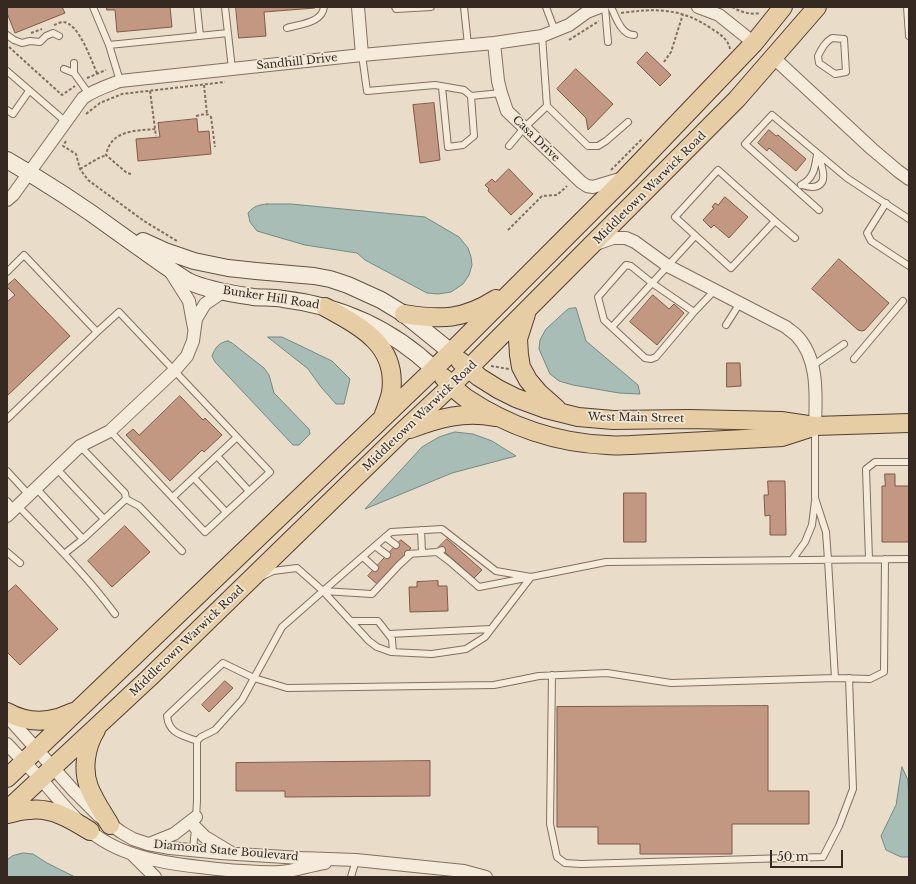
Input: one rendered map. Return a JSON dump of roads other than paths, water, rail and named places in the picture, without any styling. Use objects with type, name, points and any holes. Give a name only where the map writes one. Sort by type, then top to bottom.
[{"type":"main road","points":[[7,778],[434,369],[518,285],[618,174],[754,43],[784,7]]},
{"type":"main road","points":[[774,58],[771,53],[770,45],[772,35],[784,7]]},
{"type":"main road","name":"Middletown Warwick Road","points":[[7,810],[149,678],[403,431],[452,386],[737,99],[817,7]]},
{"type":"main road","points":[[737,99],[759,53],[758,48],[754,43]]},
{"type":"main road","name":"Bunker Hill Road","points":[[7,160],[29,172],[189,281],[206,288],[224,292],[283,299],[325,307],[351,315],[372,324],[402,343],[424,359],[452,386]]},
{"type":"main road","name":"Bunker Hill Road","points":[[109,226],[165,251],[194,261],[228,268],[298,274],[330,279],[348,285],[380,300],[404,314],[451,352]]},
{"type":"main road","points":[[404,314],[432,318],[458,316],[487,305],[518,285]]},
{"type":"main road","points":[[325,307],[351,321],[366,332],[375,340],[386,354],[389,361],[392,379],[390,395],[382,419]]},
{"type":"main road","points":[[526,312],[518,339],[521,367],[528,380],[539,393],[562,413]]},
{"type":"main road","name":"West Main Street","points":[[451,352],[479,377],[504,392],[532,404],[562,413],[596,419],[781,421],[815,426],[909,423]]},
{"type":"main road","name":"West Main Street","points":[[452,386],[465,398],[501,418],[539,433],[576,442],[608,445],[631,445],[782,437],[815,426]]},
{"type":"main road","points":[[403,431],[440,418],[456,415],[486,415],[501,418]]},
{"type":"main road","points":[[7,712],[18,718],[37,721],[51,720],[79,710]]},
{"type":"main road","points":[[100,723],[92,736],[89,745],[86,763],[86,778],[92,794],[110,825]]},
{"type":"main road","points":[[7,814],[36,809],[57,813],[90,831]]},
{"type":"street","points":[[358,7],[362,55]]},
{"type":"street","points":[[698,7],[719,15],[754,43]]},
{"type":"street","name":"Sandhill Drive","points":[[7,200],[14,195],[83,98],[98,89],[120,81],[362,55],[494,43],[542,36],[568,25],[587,12],[603,12]]},
{"type":"street","name":"Casa Drive","points":[[494,43],[498,81],[501,93],[508,111],[524,128],[587,186],[593,187],[618,174]]},
{"type":"street","points":[[774,58],[872,149],[909,179]]},
{"type":"street","points":[[593,245],[613,238],[626,238],[635,242],[668,266],[786,327],[796,335],[806,349],[815,379],[815,426]]},
{"type":"street","points":[[168,268],[189,301],[194,331]]},
{"type":"street","points":[[11,508],[33,491],[80,446],[110,431],[175,370],[187,356],[192,341],[196,320],[205,304],[224,292]]},
{"type":"street","points":[[7,716],[37,750],[47,773]]},
{"type":"street","name":"Diamond State Boulevard","points":[[7,744],[24,762],[47,773],[110,825],[121,832],[148,844],[233,854],[356,860],[464,871],[486,877]]},
{"type":"street","name":"Diamond State Boulevard","points":[[47,773],[67,810],[90,831],[105,842],[131,854],[190,871],[233,870],[251,872],[281,872],[320,864],[356,860]]},
{"type":"street","points":[[148,844],[174,834],[195,822],[205,837],[233,854]]},
{"type":"street","points":[[190,871],[193,850]]},
{"type":"street","points":[[131,854],[155,877]]},
{"type":"street","points":[[216,877],[233,870]]},
{"type":"lane","points":[[93,7],[109,45],[120,81]]},
{"type":"lane","points":[[197,7],[200,36]]},
{"type":"lane","points":[[225,7],[232,69]]},
{"type":"lane","points":[[287,28],[311,22],[320,17],[324,7]]},
{"type":"lane","points":[[395,7],[396,9],[432,7]]},
{"type":"lane","points":[[464,7],[468,45]]},
{"type":"lane","points":[[546,7],[555,31]]},
{"type":"lane","points":[[605,7],[603,12],[608,42]]},
{"type":"lane","points":[[611,7],[623,30],[629,35],[634,35]]},
{"type":"lane","points":[[907,7],[908,36]]},
{"type":"lane","points":[[7,35],[22,43],[30,41],[40,42],[46,36],[53,33],[59,36]]},
{"type":"lane","points":[[109,45],[228,33]]},
{"type":"lane","points":[[542,36],[547,106],[588,146],[598,146],[628,122]]},
{"type":"lane","points":[[832,38],[844,39],[846,72],[835,74],[819,63],[818,56],[827,41],[832,38]]},
{"type":"lane","points":[[362,55],[367,91],[435,85],[464,90],[471,96],[474,136],[463,145],[448,147],[442,87]]},
{"type":"lane","points":[[74,63],[74,73]]},
{"type":"lane","points":[[64,69],[74,73],[88,94]]},
{"type":"lane","points":[[7,71],[66,122]]},
{"type":"lane","points":[[7,110],[14,114],[29,91]]},
{"type":"lane","points":[[471,96],[501,93]]},
{"type":"lane","points":[[509,146],[524,128],[547,106]]},
{"type":"lane","points":[[819,210],[745,144],[772,115],[847,178],[909,219]]},
{"type":"lane","points":[[802,185],[809,181],[812,175],[817,153]]},
{"type":"lane","points":[[792,186],[802,185],[812,187],[821,183],[824,173],[817,153]]},
{"type":"lane","points":[[775,221],[731,268],[675,217],[718,170],[795,238]]},
{"type":"lane","points":[[886,204],[867,233],[871,241],[909,266]]},
{"type":"lane","points":[[612,327],[696,236]]},
{"type":"lane","points":[[7,272],[24,255],[97,332]]},
{"type":"lane","points":[[694,312],[652,283],[631,266],[626,265],[598,297],[604,320],[645,358],[651,359],[656,357],[694,312],[716,290]]},
{"type":"lane","points":[[854,359],[903,301]]},
{"type":"lane","points":[[726,325],[740,303]]},
{"type":"lane","points":[[7,419],[119,312],[270,472],[205,532],[110,431]]},
{"type":"lane","points":[[812,366],[844,344]]},
{"type":"lane","points":[[792,560],[805,542],[812,525],[815,498],[815,426]]},
{"type":"lane","points":[[173,497],[237,437]]},
{"type":"lane","points":[[80,446],[125,493],[126,499]]},
{"type":"lane","points":[[217,456],[249,491]]},
{"type":"lane","points":[[869,559],[866,469],[875,462],[909,462]]},
{"type":"lane","points":[[56,468],[104,519]]},
{"type":"lane","points":[[7,471],[33,491],[84,538]]},
{"type":"lane","points":[[194,478],[226,512]]},
{"type":"lane","points":[[815,498],[826,532],[835,678]]},
{"type":"lane","points":[[64,554],[84,538],[126,499]]},
{"type":"lane","points":[[126,499],[140,506],[182,551]]},
{"type":"lane","points":[[11,508],[64,554],[115,614]]},
{"type":"lane","points":[[193,850],[197,800],[197,741],[201,737],[215,730],[242,700],[282,628],[390,532],[442,529],[460,547],[476,556],[496,571],[531,577]]},
{"type":"lane","points":[[421,530],[422,553]]},
{"type":"lane","points":[[385,537],[396,545]]},
{"type":"lane","points":[[375,546],[387,555]]},
{"type":"lane","points":[[323,592],[372,594],[408,554],[440,551],[479,587],[606,562],[909,559]]},
{"type":"lane","points":[[7,552],[20,563]]},
{"type":"lane","points":[[471,561],[476,556]]},
{"type":"lane","points":[[363,557],[376,568]]},
{"type":"lane","points":[[197,741],[174,732],[168,722],[167,716],[223,663],[254,678],[287,688],[494,685],[539,676],[607,673],[672,683],[835,678],[870,679],[884,672],[885,559]]},
{"type":"lane","points":[[241,589],[273,571],[296,568],[323,592],[369,641],[378,647],[393,652],[432,654],[466,649],[484,637],[531,577]]},
{"type":"lane","points":[[351,622],[378,621],[392,639],[393,652]]},
{"type":"lane","points":[[389,634],[491,629]]},
{"type":"lane","points":[[552,675],[550,824],[557,857],[565,863],[581,864],[823,857],[839,826],[853,789],[849,678]]},
{"type":"lane","points":[[351,877],[356,860]]},
{"type":"water","points":[[267,204],[291,204],[425,217],[459,237],[468,248],[472,265],[469,275],[463,284],[451,292],[438,294],[427,293],[365,260],[357,253],[305,245],[257,231],[250,222],[248,213],[256,206]]},
{"type":"water","points":[[576,308],[586,341],[638,385],[640,394],[619,393],[573,385],[559,381],[550,374],[539,349],[540,340],[546,329],[568,309]]},
{"type":"water","points":[[268,337],[282,337],[332,361],[350,379],[344,404],[336,404],[308,369]]},
{"type":"water","points":[[228,341],[264,368],[269,375],[274,393],[309,429],[310,434],[299,445],[293,445],[215,362],[212,356],[214,350],[220,344]]},
{"type":"water","points":[[455,432],[473,434],[492,441],[516,456],[452,473],[365,509],[422,447],[439,437]]},
{"type":"water","points":[[902,767],[908,780],[909,857],[901,857],[886,850],[881,836],[896,805]]},
{"type":"water","points":[[23,853],[33,854],[75,877],[7,877],[7,860],[12,856]]}]
